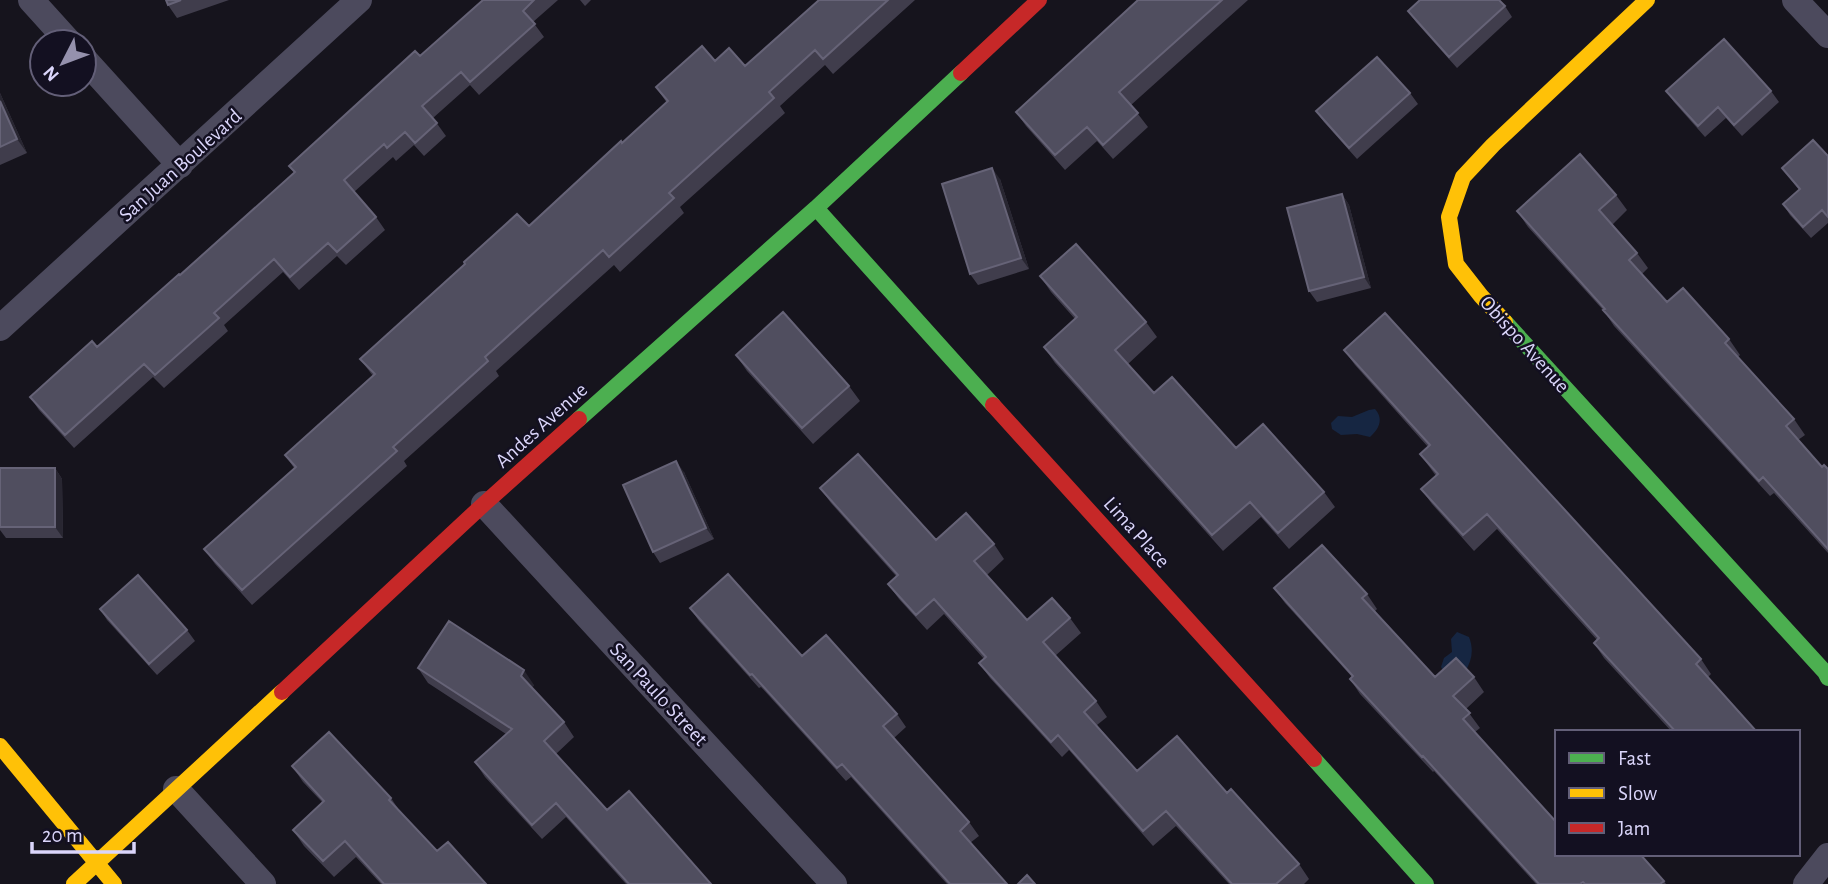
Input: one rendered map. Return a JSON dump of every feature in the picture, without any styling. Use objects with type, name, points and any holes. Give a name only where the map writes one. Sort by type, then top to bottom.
[{"type":"street","points":[[30,0],[56,28]]},
{"type":"street","name":"San Juan Boulevard","points":[[0,328],[359,0]]},
{"type":"street","name":"Andes Avenue","points":[[75,884],[484,504],[816,208],[1040,0]]},
{"type":"street","name":"Obispo Avenue","points":[[1647,0],[1493,145],[1463,177],[1449,216],[1456,264],[1481,296],[1828,678]]},
{"type":"street","points":[[1795,0],[1828,35]]},
{"type":"street","points":[[98,74],[180,165]]},
{"type":"street","name":"Lima Place","points":[[816,208],[1426,884]]},
{"type":"street","name":"San Paulo Street","points":[[484,504],[834,884]]},
{"type":"street","points":[[0,746],[114,884]]},
{"type":"street","points":[[176,789],[263,884]]},
{"type":"street","points":[[1806,884],[1828,856]]},
{"type":"street","points":[[96,864],[108,884]]},
{"type":"water","points":[[1375,409],[1379,424],[1370,437],[1341,435],[1332,429],[1331,423],[1338,416],[1352,417]]},
{"type":"water","points":[[1457,632],[1469,637],[1471,659],[1465,672],[1447,676],[1441,667],[1444,658],[1452,652],[1451,639]]},
{"type":"building","points":[[166,0],[181,0],[168,5]]},
{"type":"building","points":[[483,0],[534,0],[523,11],[535,24],[470,82],[461,72],[422,106],[437,123],[415,143],[405,132],[387,148],[384,144],[344,180],[376,217],[337,252],[328,243],[290,277],[274,259],[214,313],[219,318],[155,375],[144,364],[65,435],[30,397],[92,341],[97,347],[180,275],[295,172],[289,166],[415,51],[420,56]]},
{"type":"building","points":[[819,0],[888,0],[823,59],[815,50],[769,92],[774,98],[669,193],[674,198],[609,257],[603,250],[485,357],[488,361],[393,447],[397,451],[242,590],[204,549],[296,467],[285,455],[375,374],[360,359],[517,214],[529,226],[668,101],[656,87],[702,46],[715,61],[729,48],[745,66]]},
{"type":"building","points":[[1138,0],[1222,0],[1119,92],[1138,113],[1103,145],[1087,127],[1055,155],[1016,112]]},
{"type":"building","points":[[1420,0],[1499,0],[1505,6],[1449,57],[1408,11]]},
{"type":"building","points":[[1724,39],[1771,91],[1734,125],[1718,107],[1698,126],[1666,91]]},
{"type":"building","points":[[1377,57],[1410,93],[1349,148],[1316,111]]},
{"type":"building","points":[[0,101],[17,139],[0,147]]},
{"type":"building","points":[[1813,140],[1828,156],[1828,217],[1822,210],[1803,227],[1783,204],[1800,189],[1782,168]]},
{"type":"building","points":[[1580,154],[1616,195],[1599,210],[1637,253],[1629,260],[1667,302],[1683,288],[1729,339],[1725,343],[1794,419],[1786,426],[1822,467],[1824,465],[1828,469],[1828,549],[1763,477],[1759,481],[1517,211]]},
{"type":"building","points":[[992,168],[1021,258],[970,274],[942,184]]},
{"type":"building","points":[[1342,194],[1364,277],[1309,291],[1287,208]]},
{"type":"building","points":[[1076,244],[1146,322],[1115,350],[1154,393],[1172,377],[1236,448],[1263,424],[1324,492],[1278,533],[1250,502],[1212,535],[1044,347],[1077,317],[1040,276]]},
{"type":"building","points":[[783,312],[849,386],[802,428],[736,355]]},
{"type":"building","points":[[1385,313],[1701,659],[1696,664],[1755,730],[1674,730],[1594,643],[1599,638],[1487,514],[1463,535],[1421,489],[1438,474],[1420,454],[1430,445],[1344,350]]},
{"type":"building","points":[[858,454],[936,540],[966,513],[994,544],[974,561],[1027,620],[1052,598],[1070,618],[1043,642],[1096,701],[1084,712],[1137,771],[1177,736],[1227,793],[1231,789],[1299,864],[1276,884],[1232,884],[1166,811],[1143,831],[1058,735],[1051,742],[979,663],[986,657],[934,599],[916,615],[888,584],[898,575],[820,488]]},
{"type":"building","points":[[676,461],[706,528],[653,552],[623,485]]},
{"type":"building","points":[[0,468],[55,468],[55,527],[0,527]]},
{"type":"building","points":[[1322,545],[1367,594],[1362,598],[1435,677],[1456,658],[1474,677],[1453,696],[1470,713],[1463,719],[1555,821],[1555,856],[1642,856],[1664,881],[1660,884],[1539,884],[1350,679],[1353,676],[1274,588]]},
{"type":"building","points":[[728,574],[802,656],[826,635],[897,714],[883,726],[969,822],[960,831],[1007,884],[950,884],[842,764],[837,768],[752,674],[750,675],[690,608]]},
{"type":"building","points":[[138,575],[187,630],[149,664],[100,609]]},
{"type":"building","points":[[449,621],[524,670],[521,676],[564,722],[544,741],[607,810],[629,791],[711,884],[629,884],[556,803],[532,825],[475,762],[512,729],[418,668]]},
{"type":"building","points":[[329,732],[437,851],[448,842],[486,884],[384,884],[345,841],[323,861],[293,830],[324,801],[292,766]]},
{"type":"building","points":[[1027,875],[1035,884],[1018,884]]},
{"type":"traffic: fast","points":[[579,419],[816,208],[961,73]]},
{"type":"traffic: fast","points":[[816,208],[993,405]]},
{"type":"traffic: fast","points":[[1505,322],[1828,678]]},
{"type":"traffic: fast","points":[[1314,759],[1426,884]]},
{"type":"traffic: slow","points":[[1505,322],[1456,264],[1449,217],[1463,177],[1493,145],[1647,0]]},
{"type":"traffic: slow","points":[[74,884],[282,692]]},
{"type":"traffic: slow","points":[[0,746],[114,884]]},
{"type":"traffic: jam","points":[[961,73],[1039,0]]},
{"type":"traffic: jam","points":[[993,405],[1314,759]]},
{"type":"traffic: jam","points":[[282,692],[579,419]]}]
